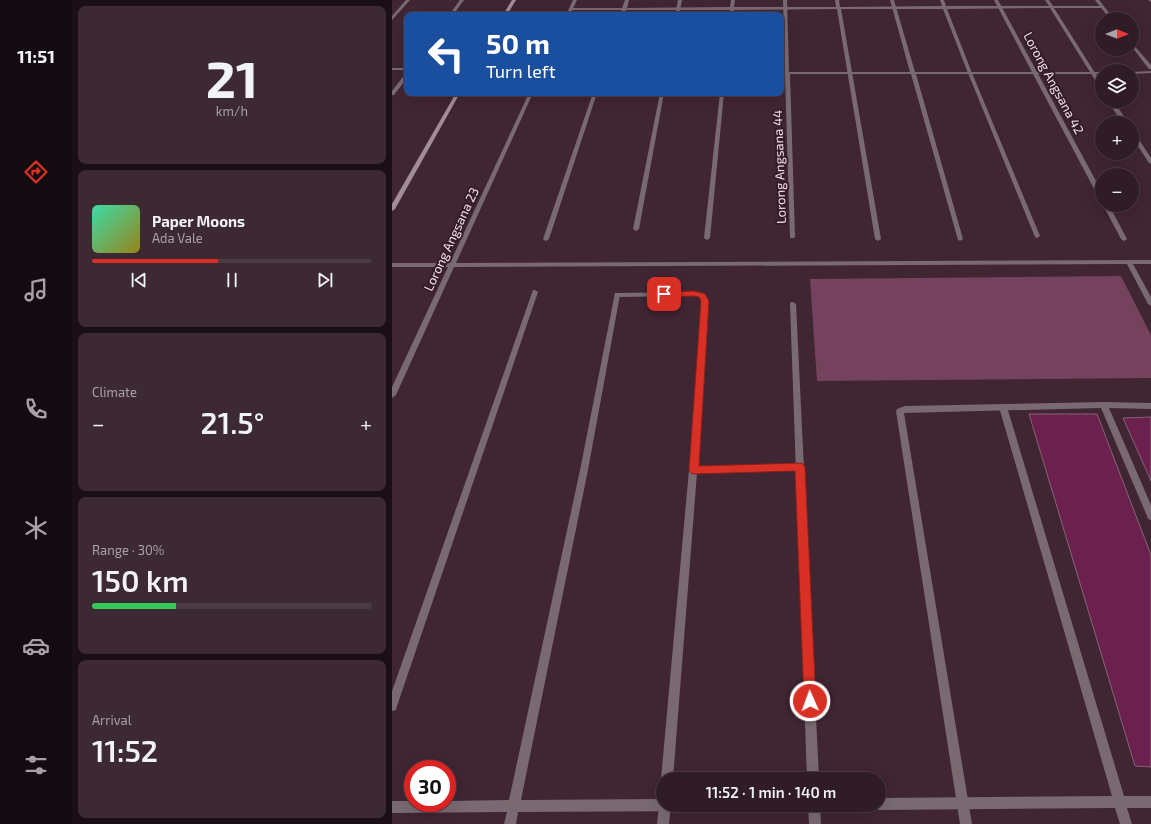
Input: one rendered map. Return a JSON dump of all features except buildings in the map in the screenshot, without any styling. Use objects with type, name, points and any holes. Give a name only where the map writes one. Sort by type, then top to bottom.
[{"type":"street","points":[[392,19],[408,0]]},
{"type":"street","points":[[453,12],[462,0]]},
{"type":"street","points":[[507,12],[514,0]]},
{"type":"street","points":[[570,12],[575,0]]},
{"type":"street","points":[[623,12],[627,0]]},
{"type":"street","points":[[678,12],[680,0]]},
{"type":"street","points":[[732,12],[733,0]]},
{"type":"street","name":"Lorong Angsana 44","points":[[785,0],[784,73],[792,237]]},
{"type":"street","points":[[837,0],[848,73],[878,239]]},
{"type":"street","points":[[892,0],[960,239]]},
{"type":"street","points":[[942,0],[970,73],[1037,236]]},
{"type":"street","name":"Lorong Angsana 42","points":[[996,0],[1095,185]]},
{"type":"street","points":[[1047,0],[1095,78]]},
{"type":"street","points":[[1097,0],[1107,12]]},
{"type":"street","points":[[571,9],[1103,7]]},
{"type":"street","points":[[1139,53],[1151,68]]},
{"type":"street","points":[[392,69],[404,69]]},
{"type":"street","points":[[1139,72],[1151,72]]},
{"type":"street","points":[[784,73],[1092,73]]},
{"type":"street","points":[[392,94],[404,79]]},
{"type":"street","points":[[396,88],[404,84]]},
{"type":"street","points":[[392,209],[456,96]]},
{"type":"street","name":"Lorong Angsana 23","points":[[392,395],[530,96]]},
{"type":"street","points":[[546,239],[594,96]]},
{"type":"street","points":[[636,229],[661,96]]},
{"type":"street","points":[[706,238],[722,96]]},
{"type":"street","points":[[1139,144],[1151,162]]},
{"type":"street","points":[[1110,212],[1124,239]]},
{"type":"street","points":[[1129,262],[1148,294],[1151,304]]},
{"type":"street","points":[[392,265],[1151,262]]},
{"type":"street","points":[[392,706],[535,292]]},
{"type":"street","points":[[510,824],[584,470],[617,295],[694,294],[702,295],[705,301],[693,470],[668,772]]},
{"type":"street","points":[[793,304],[813,772]]},
{"type":"street","points":[[966,824],[900,412],[905,409],[1104,405],[1151,406]]},
{"type":"street","points":[[1104,405],[1151,516]]},
{"type":"street","points":[[1003,407],[1126,824]]},
{"type":"street","points":[[693,470],[800,467]]},
{"type":"street","points":[[886,804],[1151,802]]},
{"type":"street","points":[[392,807],[656,805]]},
{"type":"street","points":[[663,824],[664,812]]},
{"type":"street","points":[[814,812],[815,824]]},
{"type":"shaded area","points":[[1121,276],[1151,335],[1151,378],[817,381],[810,279]]},
{"type":"route","points":[[664,294],[702,295],[705,301],[693,470],[800,467],[810,701]]}]
